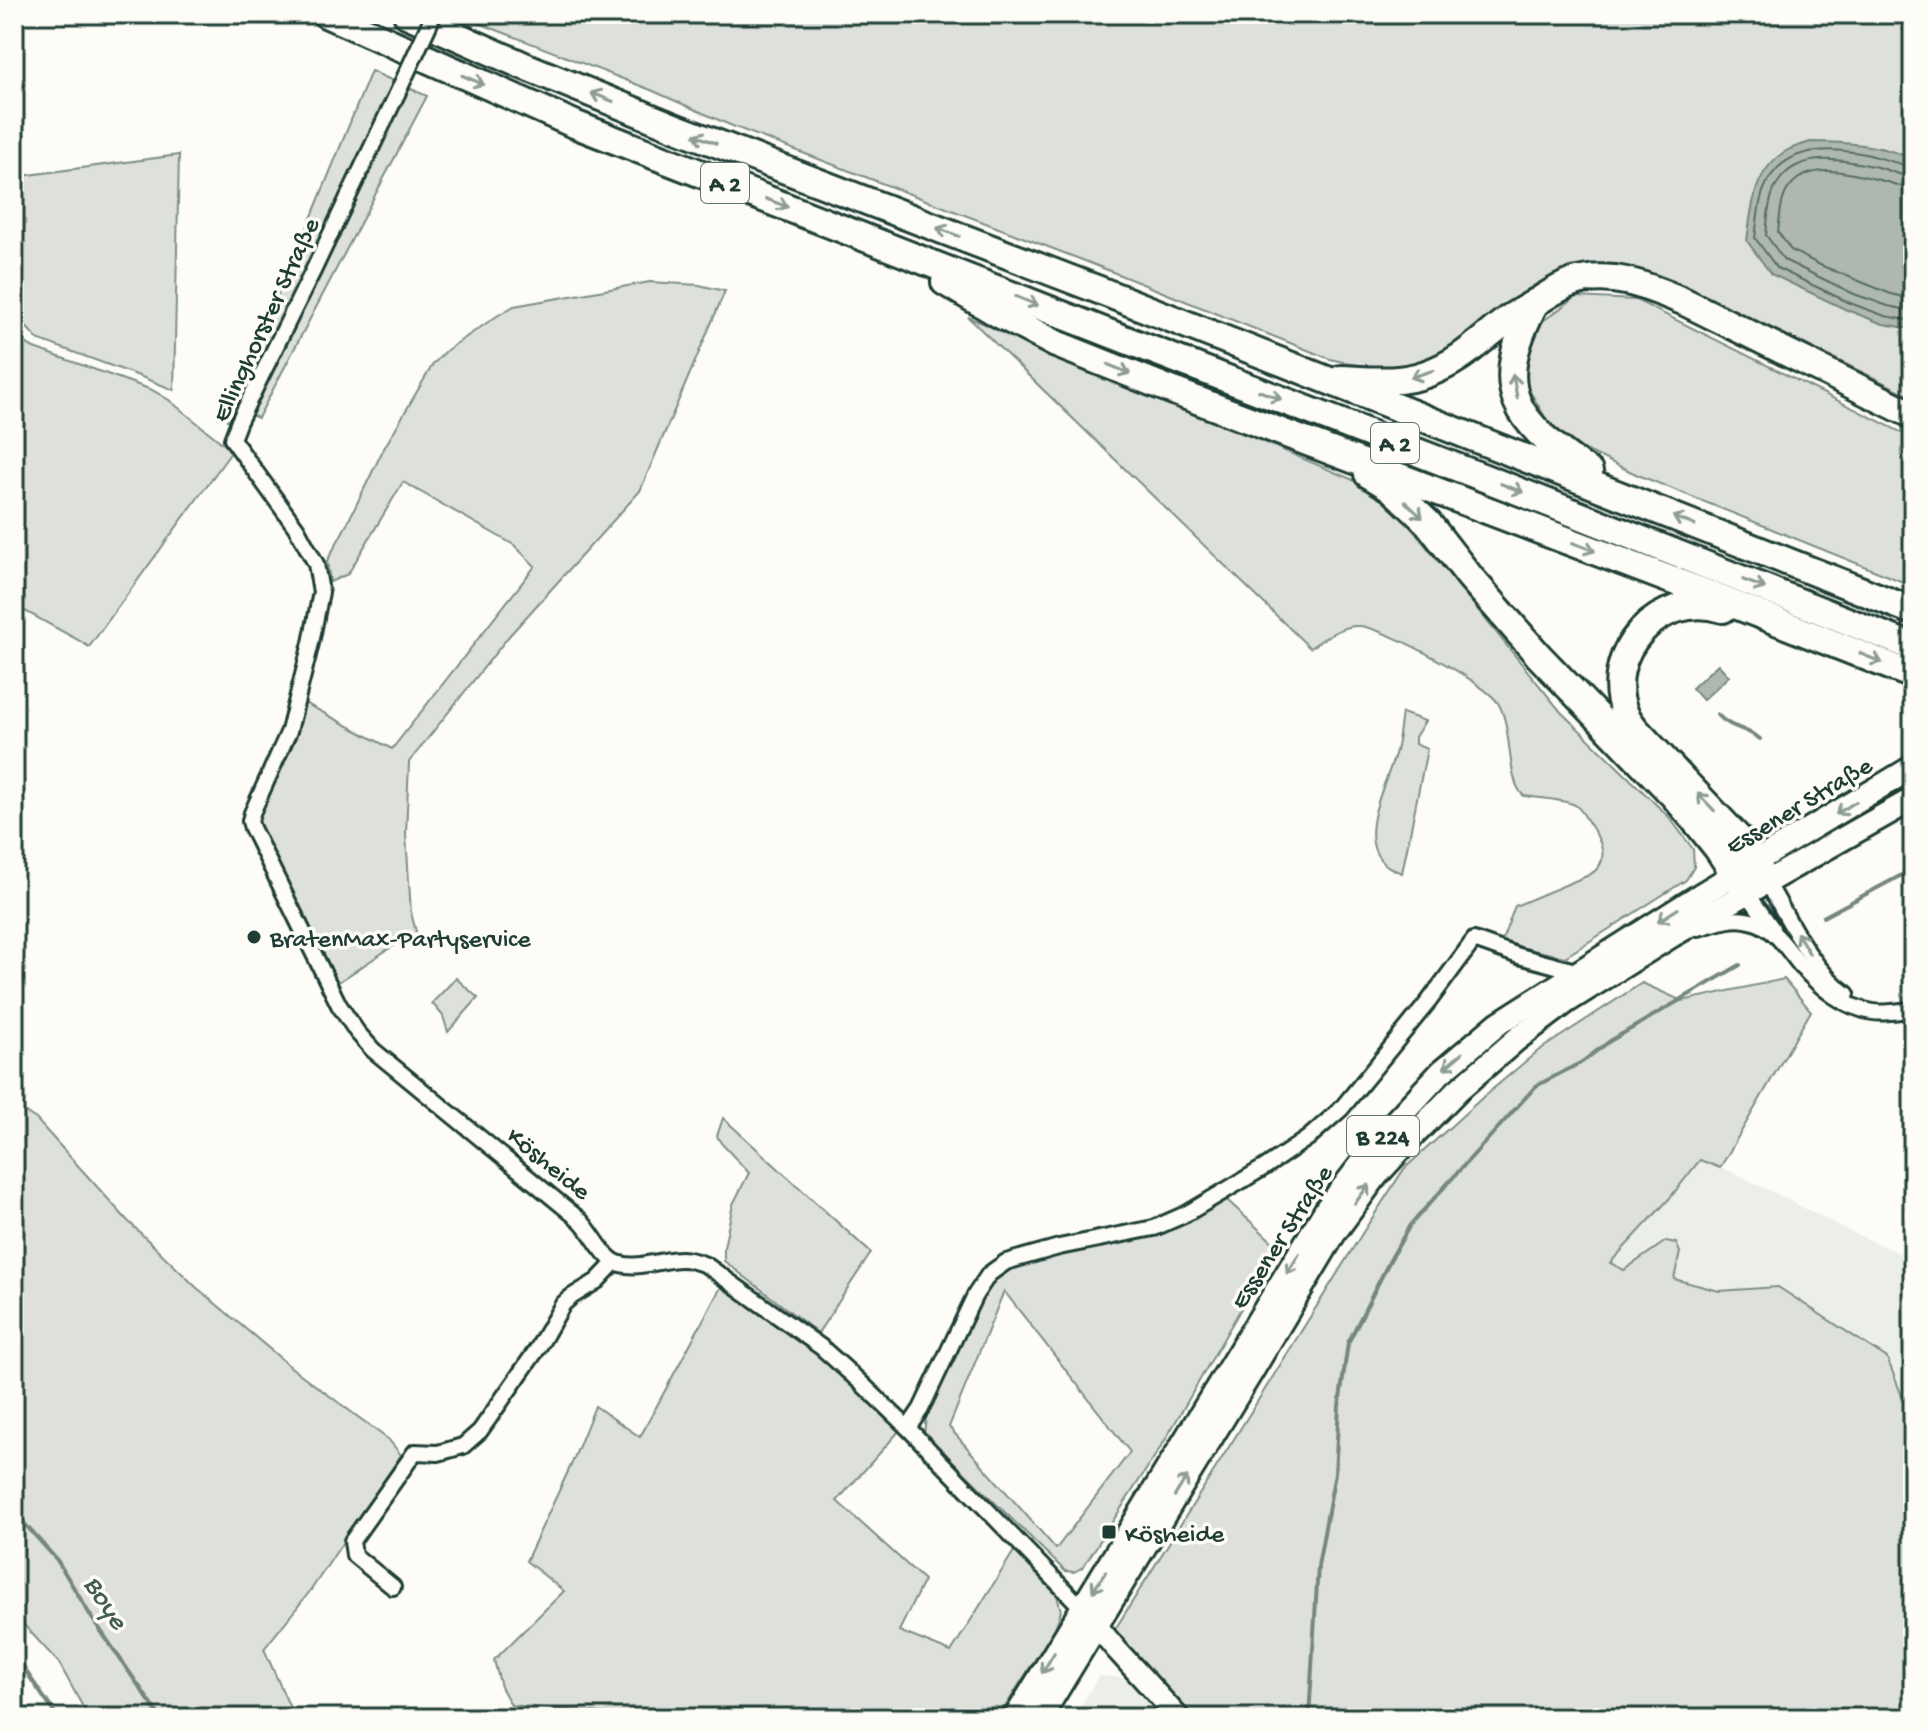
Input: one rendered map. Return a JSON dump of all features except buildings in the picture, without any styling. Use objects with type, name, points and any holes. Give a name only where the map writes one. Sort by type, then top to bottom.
[{"type":"highway","name":"A 2","points":[[326,14],[574,124],[1528,494],[1913,647]]},
{"type":"highway","name":"A 2","points":[[407,14],[674,127],[1099,290],[1913,611]]},
{"type":"highway","points":[[877,242],[1056,344],[1913,675]]},
{"type":"highway","points":[[1318,378],[1385,381],[1428,374],[1466,354],[1508,318],[1569,283],[1594,277],[1648,286],[1683,301],[1913,415]]},
{"type":"highway","points":[[1535,303],[1521,330],[1513,356],[1512,381],[1517,401],[1528,423],[1550,443],[1625,497]]},
{"type":"highway","points":[[1328,449],[1391,488],[1428,523],[1539,656],[1682,805],[1718,849],[1751,878]]},
{"type":"highway","points":[[1751,878],[1731,829],[1636,730],[1626,715],[1620,686],[1625,656],[1643,628],[1655,618],[1679,607],[1695,605],[1717,607],[1816,643],[1828,641]]},
{"type":"main road","name":"Essener Straße","points":[[1015,1718],[1089,1616],[1259,1359],[1335,1232],[1376,1176],[1458,1090],[1517,1039],[1566,1002],[1673,935],[1913,767]]},
{"type":"main road","name":"Essener Straße","points":[[1040,1718],[1123,1544],[1327,1208],[1390,1127],[1441,1072],[1499,1023],[1579,972],[1751,878],[1913,799]]},
{"type":"street","name":"Ellinghorster Straße","points":[[250,821],[289,731],[321,592],[316,564],[297,529],[232,439],[434,14]]},
{"type":"street","name":"Kösheide","points":[[250,821],[339,1005],[357,1032],[373,1050],[580,1220],[615,1262]]},
{"type":"street","points":[[1751,878],[1778,936],[1825,991],[1846,1004],[1875,1013],[1911,1010]]},
{"type":"street","points":[[1751,878],[1834,985],[1854,999],[1878,1007],[1911,1010]]},
{"type":"street","points":[[1673,935],[1734,919],[1759,923],[1778,936]]},
{"type":"street","points":[[908,1428],[921,1409],[975,1295],[989,1274],[1006,1262],[1019,1258],[1154,1228],[1220,1195],[1308,1138],[1341,1109],[1474,940],[1579,972]]},
{"type":"street","points":[[393,1587],[354,1555],[352,1541],[415,1452],[438,1453],[463,1446],[480,1431],[538,1348],[563,1304],[597,1281],[615,1262],[626,1265],[693,1260],[706,1265],[821,1347],[908,1428],[1089,1616],[1179,1718]]},
{"type":"shaded area","points":[[456,14],[1899,14],[1903,30],[1913,44],[1913,397],[1727,306],[1647,272],[1610,266],[1569,271],[1536,286],[1460,347],[1424,364],[1383,371],[1330,359],[730,125],[651,90]]},
{"type":"shaded area","points":[[371,71],[427,96],[258,418],[240,411],[235,421],[227,420],[228,403],[297,253]]},
{"type":"shaded area","points":[[179,155],[174,390],[37,339],[23,323],[14,257],[14,177]]},
{"type":"shaded area","points":[[650,282],[699,285],[725,291],[640,491],[509,636],[409,762],[406,834],[411,913],[420,946],[408,936],[334,985],[258,821],[261,804],[301,701],[392,749],[535,566],[514,545],[403,482],[348,574],[330,582],[327,561],[383,450],[433,364],[447,350],[514,306]]},
{"type":"shaded area","points":[[1576,297],[1636,300],[1913,438],[1913,586],[1638,475],[1581,448],[1548,422],[1519,373],[1532,329]]},
{"type":"shaded area","points":[[968,317],[1378,493],[1395,508],[1561,712],[1669,817],[1693,849],[1694,867],[1686,880],[1565,957],[1501,943],[1515,906],[1589,875],[1597,869],[1603,856],[1596,834],[1577,807],[1564,801],[1524,796],[1518,789],[1506,725],[1498,703],[1489,693],[1455,670],[1373,629],[1360,626],[1346,628],[1310,648]]},
{"type":"shaded area","points":[[14,337],[34,348],[152,390],[232,451],[89,647],[14,605]]},
{"type":"shaded area","points":[[1402,713],[1425,721],[1415,737],[1415,744],[1427,749],[1402,873],[1385,864],[1375,852],[1372,837],[1378,802],[1396,751]]},
{"type":"shaded area","points":[[456,978],[478,998],[448,1032],[443,1016],[432,1003]]},
{"type":"shaded area","points":[[1784,979],[1811,1011],[1720,1168],[1700,1160],[1610,1263],[1624,1270],[1666,1241],[1676,1243],[1680,1252],[1674,1279],[1719,1291],[1778,1287],[1887,1358],[1913,1424],[1913,1718],[1192,1718],[1114,1631],[1404,1169],[1538,1051],[1642,983],[1682,1001]]},
{"type":"shaded area","points":[[14,1105],[36,1119],[127,1220],[196,1287],[292,1368],[389,1440],[401,1455],[311,1590],[264,1649],[290,1708],[298,1718],[89,1718],[59,1663],[14,1614]]},
{"type":"shaded area","points":[[723,1118],[871,1253],[818,1333],[724,1261],[733,1204],[749,1173],[717,1136]]},
{"type":"shaded area","points":[[1700,1160],[1737,1174],[1853,1233],[1913,1259],[1910,1291],[1913,1304],[1913,1424],[1887,1358],[1778,1287],[1719,1291],[1674,1279],[1679,1264],[1666,1241],[1624,1270],[1610,1263]]},
{"type":"shaded area","points":[[1227,1200],[1277,1246],[1164,1442],[1083,1567],[1074,1572],[1065,1571],[924,1433],[926,1418],[933,1396],[982,1292],[996,1274],[1014,1264],[1155,1235]],"holes":[[[1004,1291],[1130,1452],[1056,1549],[949,1427]]]},
{"type":"shaded area","points":[[723,1283],[812,1348],[901,1429],[837,1501],[924,1580],[899,1631],[951,1652],[1014,1551],[1057,1595],[1061,1611],[1055,1628],[998,1718],[629,1718],[511,1705],[501,1687],[494,1660],[564,1591],[526,1561],[595,1406],[640,1437]]},
{"type":"shaded area","points":[[1099,1676],[1128,1678],[1165,1718],[1073,1718]]},
{"type":"water","points":[[1810,142],[1876,147],[1913,160],[1913,329],[1883,324],[1771,274],[1747,241],[1760,179],[1775,159]]},
{"type":"water","points":[[1718,664],[1729,676],[1703,700],[1692,688]]},
{"type":"waterway","points":[[1717,714],[1727,723],[1760,739]]},
{"type":"waterway","points":[[1823,917],[1913,869]]},
{"type":"waterway","points":[[1309,1718],[1318,1566],[1335,1473],[1339,1406],[1348,1343],[1410,1225],[1536,1086],[1582,1062],[1610,1041],[1740,965]]},
{"type":"waterway","name":"Boye","points":[[14,1512],[57,1560],[92,1618],[161,1718]]},
{"type":"waterway","name":"Boye","points":[[14,1654],[58,1718]]},
{"type":"place","name":"BratenMax-Partyservice","points":[[254,937]]},
{"type":"place","name":"Kösheide","points":[[1109,1532]]}]
